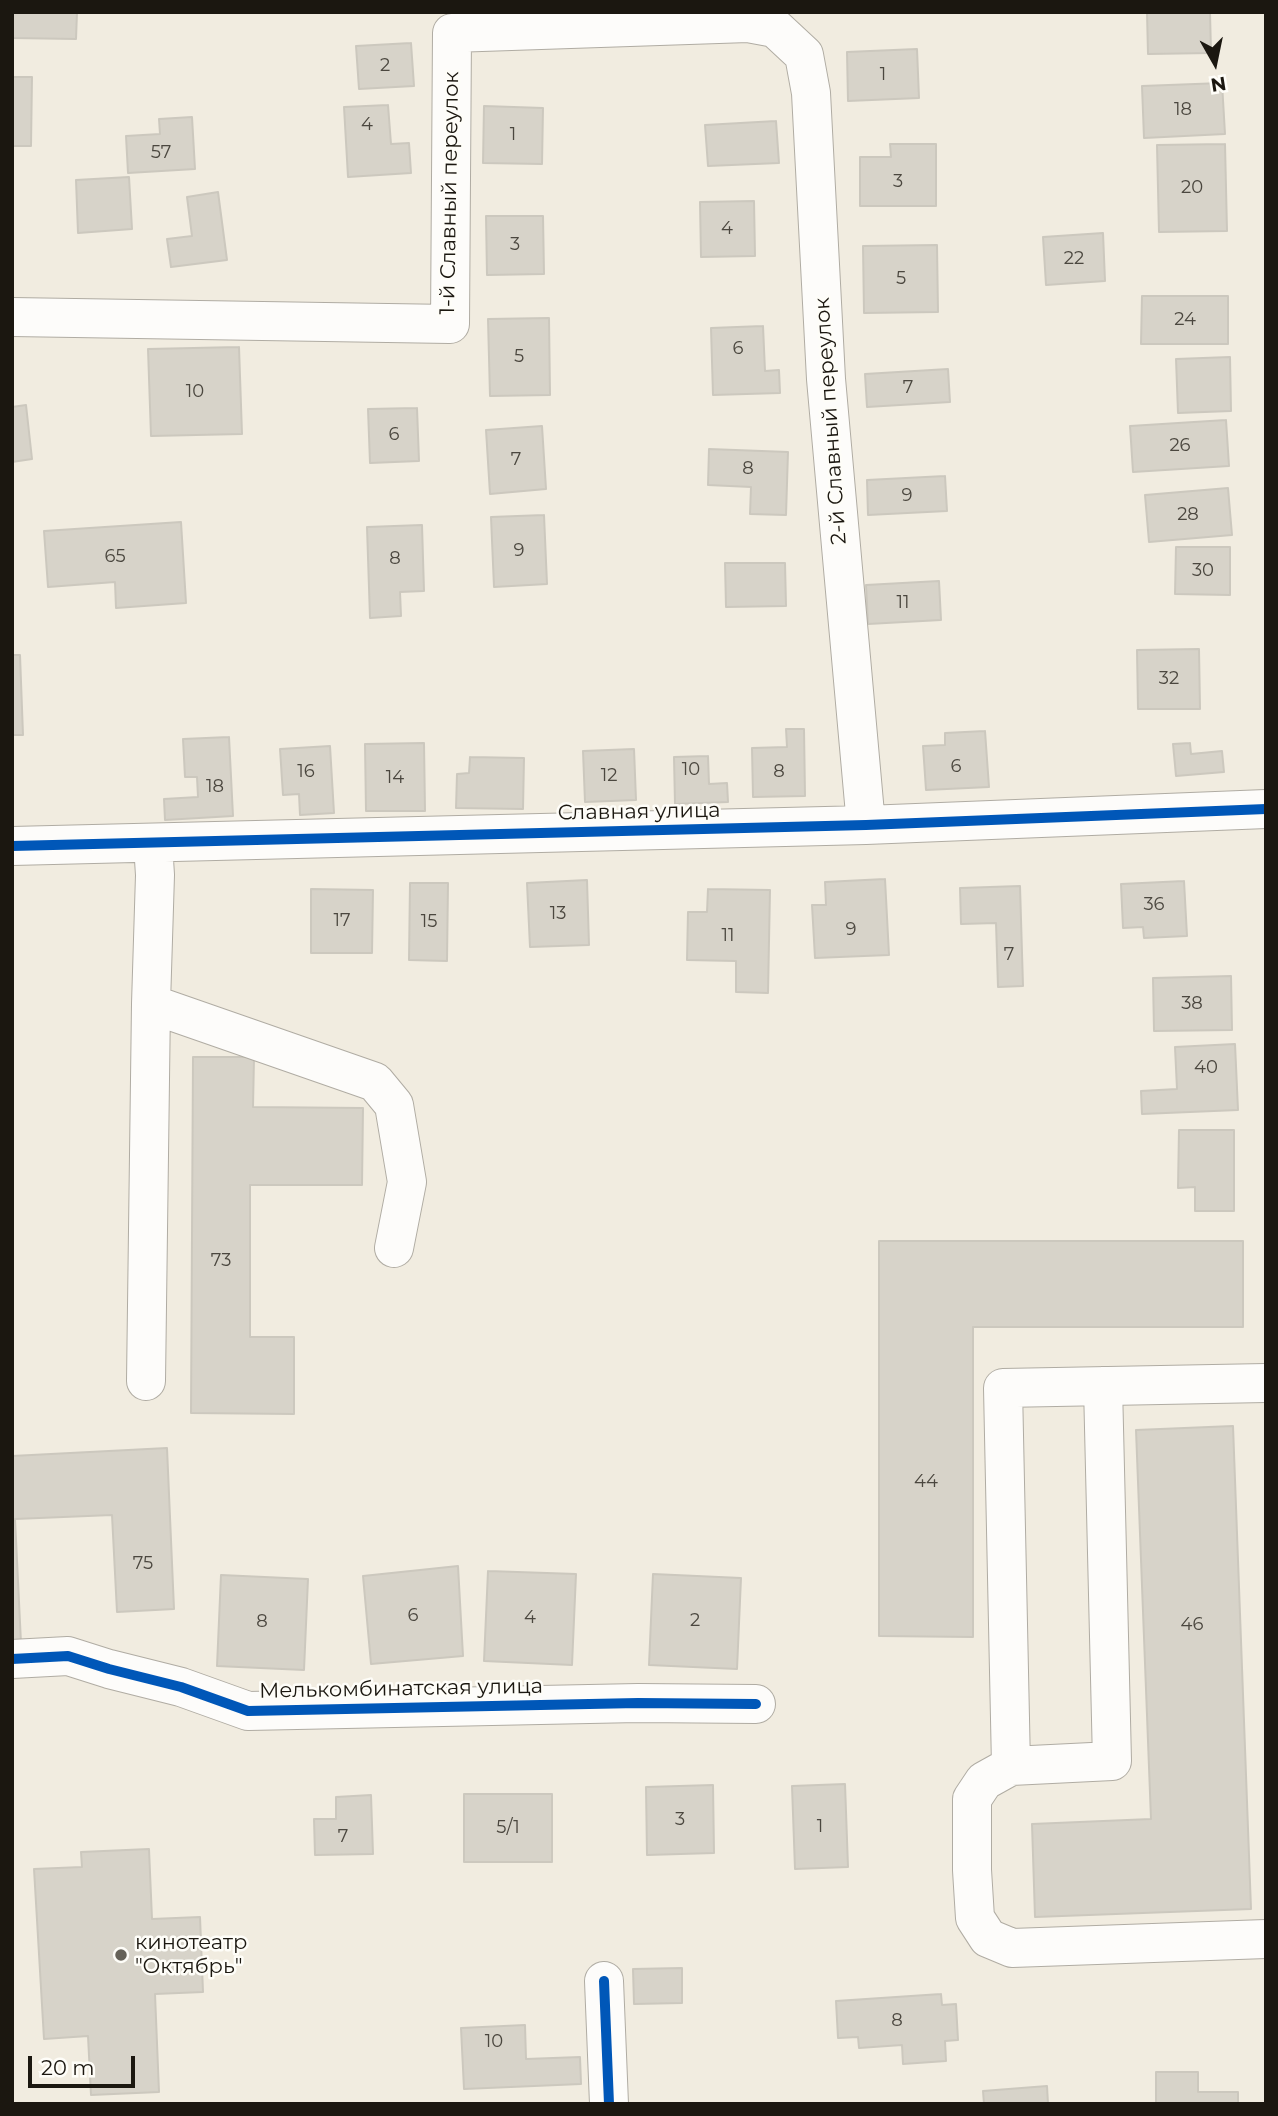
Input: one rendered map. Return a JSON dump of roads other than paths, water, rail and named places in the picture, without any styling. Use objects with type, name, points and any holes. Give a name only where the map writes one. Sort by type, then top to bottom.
[{"type":"street","name":"1-й Славный переулок","points":[[12,317],[450,324],[452,33],[748,23],[775,28]]},
{"type":"street","name":"2-й Славный переулок","points":[[775,28],[804,55],[811,93],[826,379],[866,825]]},
{"type":"street","name":"Славная улица","points":[[12,846],[866,825],[1266,809]]},
{"type":"street","points":[[146,1381],[155,875],[153,844]]},
{"type":"street","points":[[151,1004],[375,1082],[394,1105],[407,1182],[394,1248]]},
{"type":"street","points":[[1011,1766],[1003,1388],[1266,1383]]},
{"type":"street","points":[[1102,1386],[1112,1762],[1011,1766],[984,1781],[972,1799],[975,1918],[988,1938],[1012,1948],[1266,1939]]},
{"type":"street","name":"Мелькомбинатская улица","points":[[12,1659],[68,1656],[181,1687],[248,1711],[638,1703],[756,1704]]},
{"type":"street","points":[[604,1981],[609,2104]]},
{"type":"place","name":"кинотеатр \"Октябрь\"","points":[[121,1955]]}]
